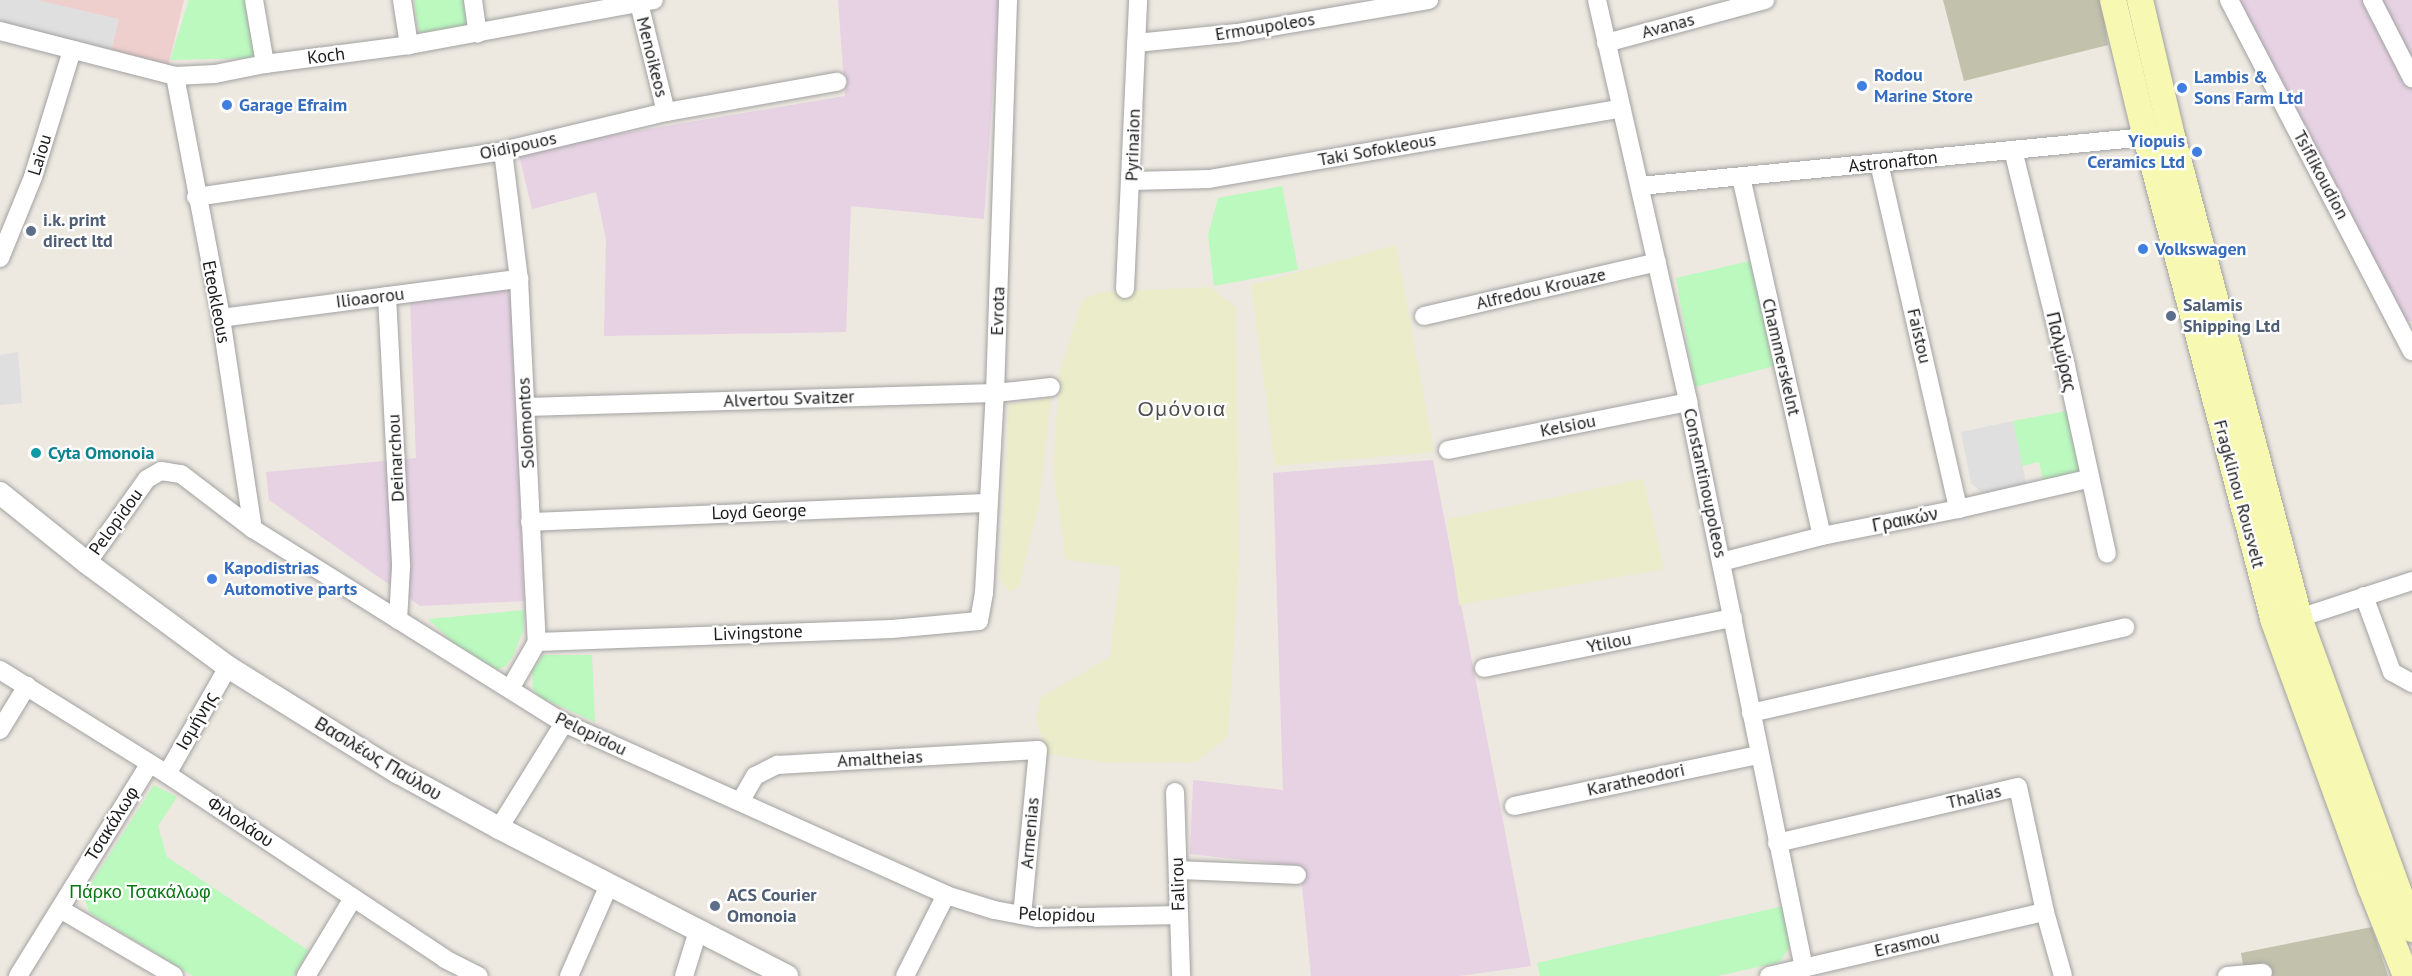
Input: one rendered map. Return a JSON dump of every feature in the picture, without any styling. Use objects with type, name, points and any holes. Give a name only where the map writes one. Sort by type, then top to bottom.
[{"type":"main road","name":"Fragklinou Rousvelt","points":[[2114,0],[2146,137],[2273,619],[2371,888],[2406,976]]},
{"type":"main road","name":"Fragklinou Rousvelt","points":[[2140,0],[2172,136],[2299,618],[2412,929]]},
{"type":"street","points":[[254,0],[265,64]]},
{"type":"street","points":[[402,0],[409,45]]},
{"type":"street","points":[[473,0],[478,34]]},
{"type":"street","name":"Evrota","points":[[979,621],[984,593],[995,393],[1008,0]]},
{"type":"street","name":"Pyrinaion","points":[[1125,289],[1132,181],[1138,0]]},
{"type":"street","name":"Ermoupoleos","points":[[1136,43],[1237,33],[1429,0]]},
{"type":"street","name":"Constantinoupoleos","points":[[1597,0],[1688,402],[1733,618],[1776,843],[1804,969]]},
{"type":"street","name":"Avanas","points":[[1606,42],[1765,0]]},
{"type":"street","name":"Tsiflikoudion","points":[[2229,0],[2410,343]]},
{"type":"street","points":[[2372,0],[2412,78]]},
{"type":"street","name":"Koch","points":[[0,31],[175,76],[215,74],[265,64],[409,45],[646,1]]},
{"type":"street","name":"Menoikeos","points":[[646,1],[666,112]]},
{"type":"street","name":"Laiou","points":[[0,258],[33,177],[72,50]]},
{"type":"street","name":"Eteokleous","points":[[175,76],[220,318],[254,529]]},
{"type":"street","name":"Oidipouos","points":[[196,197],[503,151],[666,112],[837,82]]},
{"type":"street","name":"Taki Sofokleous","points":[[1132,181],[1209,179],[1620,109]]},
{"type":"street","name":"Astronafton","points":[[1640,186],[2146,137]]},
{"type":"street","name":"Παλμύρας","points":[[2013,150],[2066,366],[2088,479],[2107,554]]},
{"type":"street","name":"Solomontos","points":[[503,151],[519,279],[537,642]]},
{"type":"street","name":"Faistou","points":[[1879,164],[1958,509]]},
{"type":"street","name":"Chammerskelnt","points":[[1741,177],[1822,536]]},
{"type":"street","name":"Alfredou Krouaze","points":[[1424,316],[1657,262]]},
{"type":"street","name":"Ilioaorou","points":[[220,318],[519,279]]},
{"type":"street","name":"Deinarchou","points":[[387,296],[401,567],[398,620]]},
{"type":"street","name":"Alvertou Svaitzer","points":[[526,407],[995,393],[1051,387]]},
{"type":"street","name":"Kelsiou","points":[[1448,450],[1688,402]]},
{"type":"street","name":"Pelopidou","points":[[87,563],[147,479],[161,471],[181,474],[254,529],[564,723],[946,895],[994,910],[1038,918],[1179,915]]},
{"type":"street","name":"Γραικών","points":[[1721,562],[1822,536],[1958,509],[2088,479]]},
{"type":"street","name":"Βασιλέως Παύλου","points":[[0,492],[87,563],[228,668],[397,772],[499,828],[787,976]]},
{"type":"street","name":"Loyd George","points":[[530,522],[988,503]]},
{"type":"street","points":[[2299,618],[2412,580]]},
{"type":"street","points":[[2364,596],[2392,672],[2412,683]]},
{"type":"street","name":"Ytilou","points":[[1484,668],[1733,618]]},
{"type":"street","name":"Livingstone","points":[[537,642],[892,629],[979,621]]},
{"type":"street","points":[[1751,713],[2125,627]]},
{"type":"street","points":[[510,689],[537,642]]},
{"type":"street","name":"Ισμήνης","points":[[167,774],[228,668]]},
{"type":"street","name":"Φιλολάου","points":[[0,670],[149,765],[167,774],[353,898],[443,967],[479,976]]},
{"type":"street","points":[[0,730],[27,686]]},
{"type":"street","points":[[499,828],[564,723]]},
{"type":"street","name":"Amaltheias","points":[[740,802],[755,776],[777,765],[1038,750]]},
{"type":"street","name":"Armenias","points":[[1022,915],[1038,750]]},
{"type":"street","name":"Karatheodori","points":[[1514,806],[1759,754]]},
{"type":"street","name":"Τσακάλωφ","points":[[18,976],[149,765]]},
{"type":"street","name":"Thalias","points":[[1776,843],[2018,787],[2045,912],[2063,976]]},
{"type":"street","name":"Falirou","points":[[1175,792],[1181,976]]},
{"type":"street","points":[[1178,870],[1297,874]]},
{"type":"street","points":[[569,976],[609,885]]},
{"type":"street","points":[[904,976],[946,895]]},
{"type":"street","points":[[306,976],[353,898]]},
{"type":"street","points":[[60,909],[170,975]]},
{"type":"street","name":"Erasmou","points":[[1769,976],[2045,912]]},
{"type":"street","points":[[684,976],[698,931]]},
{"type":"street","points":[[2227,976],[2263,973]]},
{"type":"shaded area","points":[[0,0],[184,0],[168,67],[0,27]]},
{"type":"shaded area","points":[[0,0],[37,0],[119,19],[111,52],[0,25]]},
{"type":"shaded area","points":[[838,0],[999,0],[984,219],[851,206],[846,332],[604,336],[606,239],[596,192],[532,209],[518,151],[845,96]]},
{"type":"shaded area","points":[[1943,0],[2101,0],[2108,45],[1964,81]]},
{"type":"shaded area","points":[[2236,0],[2412,0],[2412,321],[2407,322]]},
{"type":"shaded area","points":[[1396,245],[1434,452],[1275,466],[1251,285]]},
{"type":"shaded area","points":[[1210,287],[1236,307],[1239,560],[1228,736],[1196,762],[1109,763],[1048,754],[1036,720],[1041,697],[1110,657],[1121,567],[1066,560],[1053,471],[1060,371],[1083,299],[1102,292]]},
{"type":"shaded area","points":[[512,289],[524,601],[420,606],[269,500],[266,472],[416,458],[410,297]]},
{"type":"shaded area","points":[[18,352],[22,403],[0,405],[0,355]]},
{"type":"shaded area","points":[[1051,398],[1039,504],[1019,587],[1009,592],[1000,579],[1009,404]]},
{"type":"shaded area","points":[[2013,421],[2027,487],[1989,495],[1982,493],[1971,483],[1961,432]]},
{"type":"shaded area","points":[[1433,460],[1531,966],[1459,976],[1311,976],[1300,866],[1190,854],[1193,780],[1283,790],[1273,473]]},
{"type":"shaded area","points":[[1643,479],[1664,569],[1459,605],[1447,519]]},
{"type":"shaded area","points":[[2372,927],[2388,976],[2245,976],[2241,953]]},
{"type":"green space","points":[[189,0],[248,0],[258,58],[170,60]]},
{"type":"green space","points":[[414,0],[466,0],[470,25],[419,33]]},
{"type":"green space","points":[[1282,186],[1298,270],[1214,286],[1208,235],[1218,198]]},
{"type":"green space","points":[[1754,260],[1778,365],[1695,387],[1676,278]]},
{"type":"green space","points":[[2071,410],[2080,464],[2077,473],[2044,485],[2039,462],[2022,466],[2013,421]]},
{"type":"green space","points":[[525,610],[523,631],[513,656],[505,667],[497,669],[457,646],[428,619]]},
{"type":"green space","points":[[543,655],[592,655],[595,722],[540,697],[533,689],[532,671]]},
{"type":"green space","name":"Πάρκο Τσακάλωφ","points":[[154,785],[177,797],[158,826],[167,857],[309,951],[294,976],[193,976],[90,913],[85,900],[88,888]]},
{"type":"green space","points":[[1783,906],[1791,944],[1780,962],[1717,976],[1540,976],[1537,963]]},
{"type":"place","name":"Rodou Marine Store","points":[[1862,86]]},
{"type":"place","name":"Lambis & Sons Farm Ltd","points":[[2182,88]]},
{"type":"place","name":"Garage Efraim","points":[[227,105]]},
{"type":"place","name":"Yiopuis Ceramics Ltd","points":[[2197,152]]},
{"type":"place","name":"i.k. print direct ltd","points":[[31,231]]},
{"type":"place","name":"Volkswagen","points":[[2143,249]]},
{"type":"place","name":"Salamis Shipping Ltd","points":[[2171,316]]},
{"type":"place","name":"Cyta Omonoia","points":[[36,453]]},
{"type":"place","name":"Kapodistrias Automotive parts","points":[[212,579]]},
{"type":"place","name":"ACS Courier Omonoia","points":[[715,906]]},
{"type":"district","name":"Ομόνοια","points":[[1182,409]]}]
